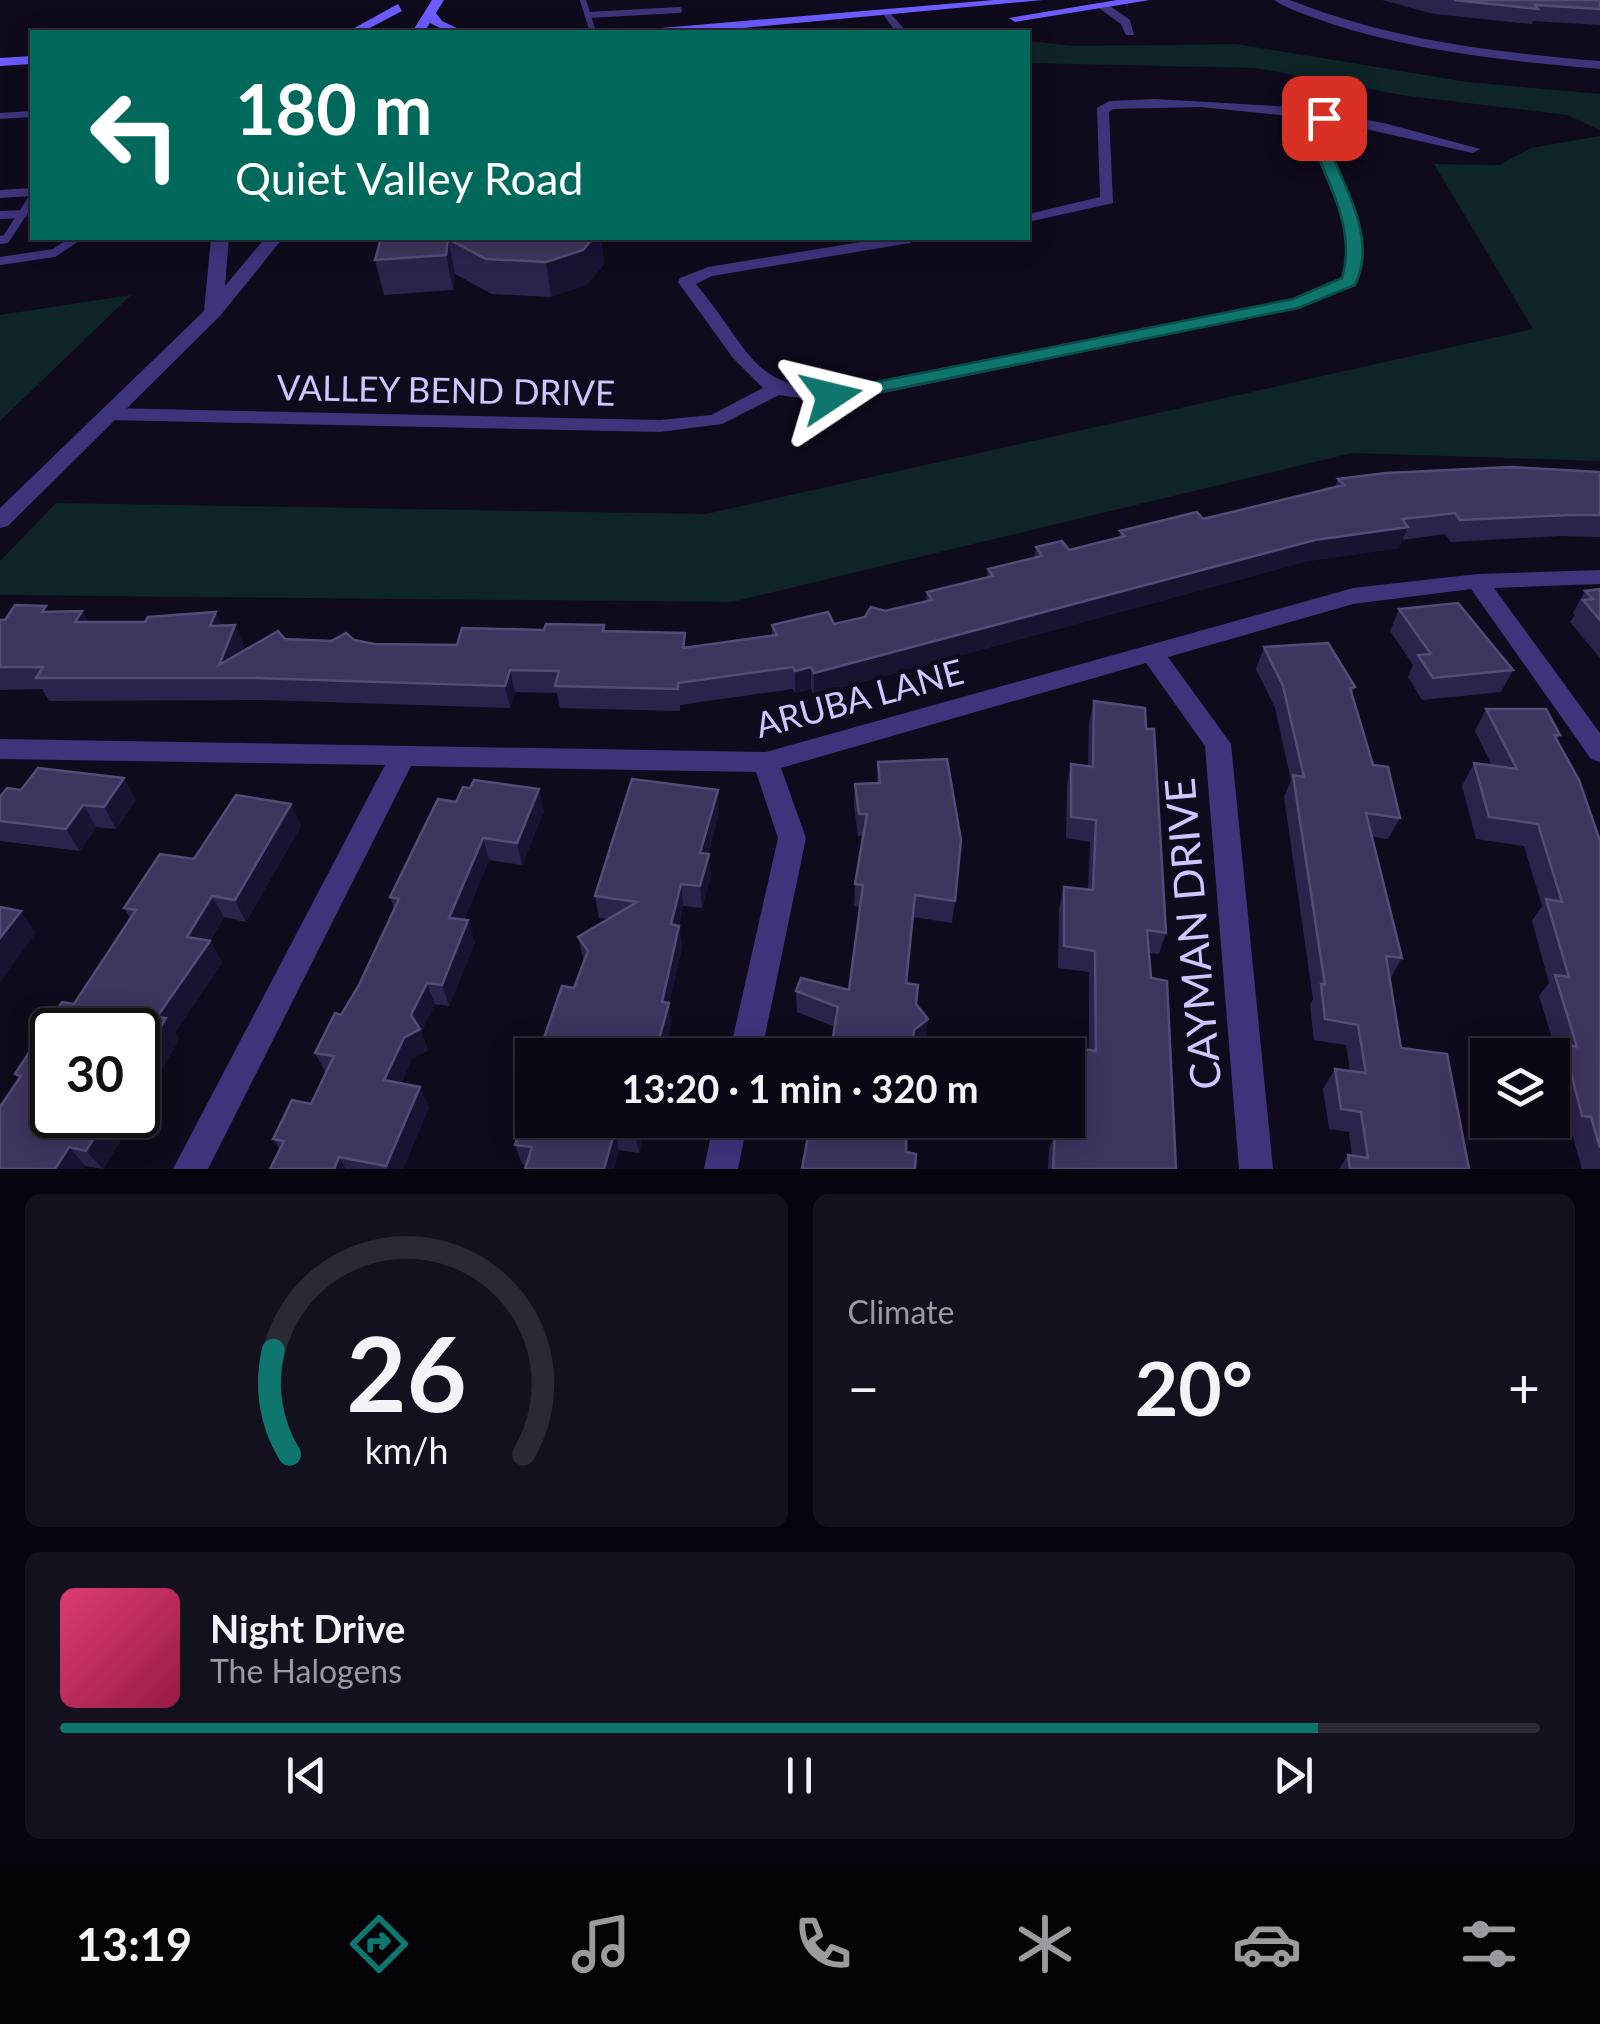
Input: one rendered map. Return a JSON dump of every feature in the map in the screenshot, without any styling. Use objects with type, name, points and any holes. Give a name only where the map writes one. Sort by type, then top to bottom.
[{"type":"main road","points":[[419,30],[438,0]]},
{"type":"main road","points":[[689,30],[1038,0]]},
{"type":"main road","points":[[998,20],[1144,0]]},
{"type":"main road","points":[[356,30],[400,4]]},
{"type":"main road","points":[[383,30],[400,4]]},
{"type":"main road","points":[[430,13],[437,24],[454,30]]},
{"type":"main road","points":[[912,30],[918,29]]},
{"type":"main road","points":[[0,62],[30,60]]},
{"type":"main road","points":[[0,77],[30,75]]},
{"type":"street","points":[[1280,0],[1348,26],[1427,46],[1600,65]]},
{"type":"street","points":[[1103,6],[1126,22],[1130,33]]},
{"type":"street","points":[[887,16],[899,30]]},
{"type":"street","points":[[1030,218],[1108,200],[1102,111],[1109,105],[1208,102],[1324,118],[1473,149]]},
{"type":"street","points":[[898,240],[708,272],[686,282],[720,320],[748,366],[774,390],[810,397],[860,392],[1298,303],[1350,281],[1356,256],[1353,228],[1320,143],[1318,129],[1324,118]]},
{"type":"street","points":[[213,312],[220,240]]},
{"type":"street","points":[[0,521],[213,312],[272,240]]},
{"type":"street","name":"VALLEY BEND DRIVE","points":[[108,414],[660,426],[715,420],[774,390]]},
{"type":"street","name":"ARUBA LANE","points":[[2,751],[766,762],[1353,596],[1477,580],[1600,576]]},
{"type":"street","points":[[1477,580],[1600,752]]},
{"type":"street","name":"CAYMAN DRIVE","points":[[1152,653],[1218,744],[1256,1169]]},
{"type":"street","points":[[190,1169],[403,756]]},
{"type":"street","points":[[749,1038],[792,838],[766,762]]},
{"type":"street","points":[[720,1169],[727,1138]]},
{"type":"lane","points":[[583,0],[592,30]]},
{"type":"lane","points":[[588,15],[679,10]]},
{"type":"lane","points":[[0,116],[30,114]]},
{"type":"lane","points":[[0,194],[30,195]]},
{"type":"lane","points":[[0,240],[6,240],[30,199]]},
{"type":"lane","points":[[0,215],[23,214]]},
{"type":"lane","points":[[0,261],[54,253],[73,240]]},
{"type":"green space","points":[[1030,41],[1075,46],[1236,44],[1467,82],[1600,94],[1600,130],[1567,115],[1408,96],[1255,68],[1030,63]]},
{"type":"green space","points":[[1600,136],[1600,461],[1352,453],[732,602],[0,595],[0,561],[56,503],[706,514],[1533,329],[1434,164],[1499,165],[1531,148]]},
{"type":"green space","points":[[131,295],[0,421],[0,315]]},
{"type":"building","points":[[1454,0],[1600,0],[1600,9],[1535,5],[1538,9]]},
{"type":"building","points":[[380,240],[448,240],[446,255],[375,260]]},
{"type":"building","points":[[450,240],[591,240],[583,250],[546,262],[486,259]]},
{"type":"building","points":[[1511,467],[1600,472],[1600,515],[1460,520],[1455,513],[1402,519],[1408,527],[1315,540],[814,673],[811,667],[795,671],[793,667],[678,683],[678,689],[555,686],[559,671],[510,670],[505,686],[255,678],[36,678],[43,667],[0,667],[0,620],[5,620],[15,605],[46,606],[42,612],[82,611],[75,622],[145,622],[148,617],[216,612],[210,626],[235,625],[219,665],[278,631],[285,639],[331,641],[346,633],[354,640],[374,644],[457,645],[462,628],[544,630],[546,624],[604,625],[603,631],[685,633],[683,648],[777,635],[772,625],[828,612],[834,624],[865,617],[871,607],[885,611],[932,600],[927,592],[993,576],[988,569],[1042,556],[1036,547],[1062,541],[1069,550],[1125,536],[1120,531],[1197,512],[1203,519],[1344,485],[1338,479]]},
{"type":"building","points":[[1600,589],[1600,620],[1583,600],[1593,599],[1585,591]]},
{"type":"building","points":[[1458,603],[1513,670],[1433,678],[1418,655],[1431,654],[1399,609]]},
{"type":"building","points":[[1328,643],[1355,687],[1350,688],[1373,765],[1388,767],[1400,818],[1366,813],[1402,958],[1386,956],[1401,1048],[1447,1054],[1469,1169],[1350,1169],[1348,1155],[1368,1158],[1361,1112],[1341,1109],[1335,1069],[1366,1073],[1358,1025],[1325,1019],[1321,984],[1325,985],[1293,775],[1304,777],[1283,686],[1264,647]]},
{"type":"building","points":[[1094,701],[1145,708],[1146,729],[1154,729],[1166,933],[1147,930],[1151,978],[1167,981],[1176,1169],[1053,1169],[1055,1138],[1085,1138],[1085,1049],[1096,1051],[1095,951],[1064,946],[1064,887],[1093,890],[1096,820],[1071,817],[1071,764],[1093,767]]},
{"type":"building","points":[[1486,709],[1546,709],[1560,735],[1554,735],[1579,780],[1600,841],[1600,1148],[1591,1117],[1582,1116],[1570,1068],[1570,1045],[1577,1047],[1555,975],[1569,977],[1546,899],[1562,902],[1538,824],[1489,817],[1474,763],[1517,769]]},
{"type":"building","points":[[947,759],[961,840],[955,901],[915,895],[906,983],[918,985],[916,1004],[928,1019],[914,1030],[913,1038],[833,1038],[838,1007],[796,991],[801,978],[849,990],[863,885],[855,884],[867,814],[859,814],[855,784],[880,783],[878,762]]},
{"type":"building","points":[[38,768],[124,778],[104,807],[83,805],[66,829],[0,821],[0,797],[7,788],[21,790]]},
{"type":"building","points":[[632,779],[718,790],[700,853],[709,854],[700,886],[681,884],[671,924],[679,926],[662,1002],[669,1003],[659,1038],[544,1038],[562,986],[574,988],[588,951],[578,937],[637,902],[595,896]]},
{"type":"building","points":[[474,780],[539,789],[517,843],[483,838],[449,918],[468,920],[442,985],[427,983],[411,1015],[420,1029],[404,1038],[384,1080],[420,1087],[386,1166],[339,1157],[334,1169],[270,1169],[284,1141],[273,1139],[292,1100],[311,1104],[334,1056],[315,1053],[335,1013],[341,1015],[359,985],[399,899],[390,897],[438,799],[456,802],[463,787],[470,788]]},
{"type":"building","points":[[236,795],[291,804],[235,900],[212,896],[187,937],[210,941],[160,1013],[160,1008],[58,1008],[62,1002],[74,1004],[136,910],[124,908],[160,854],[194,859]]},
{"type":"building","points":[[0,907],[21,911],[0,938]]},
{"type":"building","points":[[30,1051],[30,1138],[94,1138],[86,1151],[69,1147],[55,1169],[0,1169],[0,1107],[21,1076],[15,1074]]},
{"type":"building","points":[[517,1138],[613,1138],[604,1169],[525,1169],[532,1147],[515,1145]]},
{"type":"building","points":[[808,1138],[906,1138],[906,1152],[916,1154],[915,1169],[802,1169]]},
{"type":"route","points":[[831,396],[1298,303],[1350,281],[1356,256],[1353,228],[1320,143],[1318,129],[1324,118]]}]
